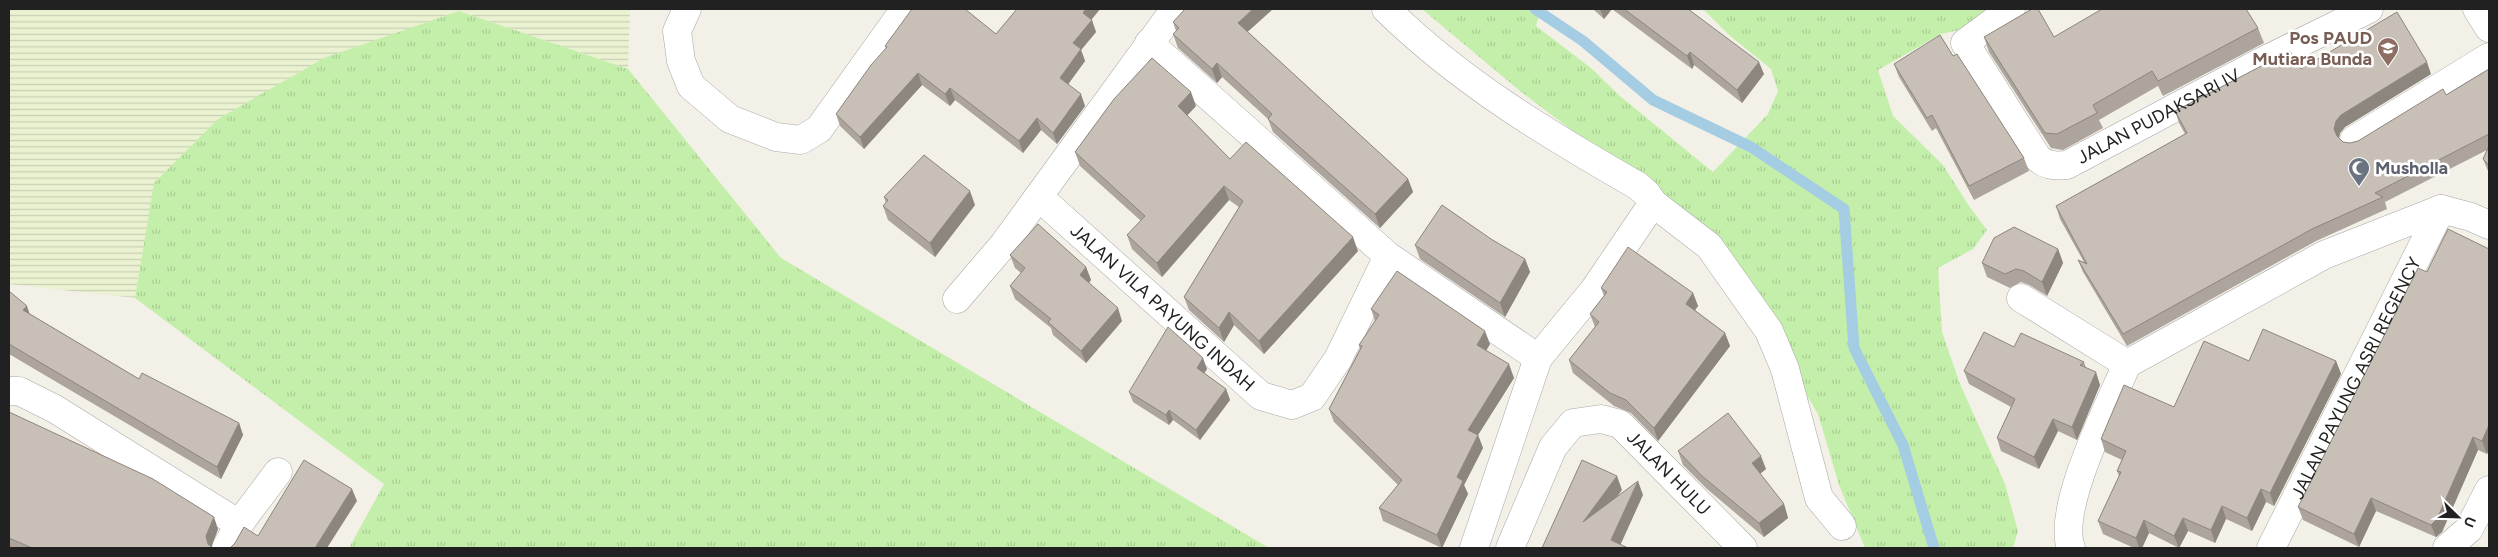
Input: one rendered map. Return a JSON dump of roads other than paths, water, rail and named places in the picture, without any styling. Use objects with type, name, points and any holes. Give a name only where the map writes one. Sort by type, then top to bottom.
[{"type":"street","points":[[686,9],[677,31],[680,61],[691,86],[730,119],[776,137],[801,140],[819,129],[905,9]]},
{"type":"street","points":[[958,299],[1004,244],[1175,9]]},
{"type":"street","points":[[1386,9],[1422,44],[1487,95],[1562,143],[1638,186],[1653,203],[1709,246],[1769,331],[1785,369],[1796,417],[1808,451],[1819,498],[1842,526]]},
{"type":"street","name":"JALAN PUDAKSARI IV","points":[[2011,9],[1966,43],[2037,157],[2044,164],[2059,166],[2067,165],[2259,63],[2369,9]]},
{"type":"street","points":[[2477,9],[2489,28]]},
{"type":"street","points":[[1149,43],[1388,256],[1538,358]]},
{"type":"street","points":[[2354,140],[2489,57]]},
{"type":"street","name":"JALAN VILA PAYUNG INDAH","points":[[1039,197],[1260,396],[1292,405],[1312,397],[1338,359],[1388,256]]},
{"type":"street","points":[[1474,548],[1538,358],[1594,290],[1653,203]]},
{"type":"street","points":[[2071,548],[2068,540],[2073,496],[2095,437],[2127,364],[2324,255],[2441,209],[2471,217],[2489,225]]},
{"type":"street","name":"JALAN PAYUNG ASRI REGENCY","points":[[2271,548],[2441,209]]},
{"type":"street","points":[[2021,298],[2127,364]]},
{"type":"street","points":[[9,391],[19,390],[55,409],[240,524]]},
{"type":"street","name":"JALAN HULU","points":[[1510,548],[1554,447],[1574,422],[1601,419],[1620,424],[1743,548]]},
{"type":"street","points":[[226,548],[240,524],[278,472]]},
{"type":"street","points":[[2447,548],[2469,529],[2489,490]]},
{"type":"waterway","points":[[1535,9],[1583,41],[1653,100],[1751,147],[1844,209],[1854,348],[1903,445],[1934,548]]},
{"type":"place","name":"Pos PAUD Mutiara Bunda","points":[[2388,67]]},
{"type":"place","name":"Musholla","points":[[2359,187]]}]
